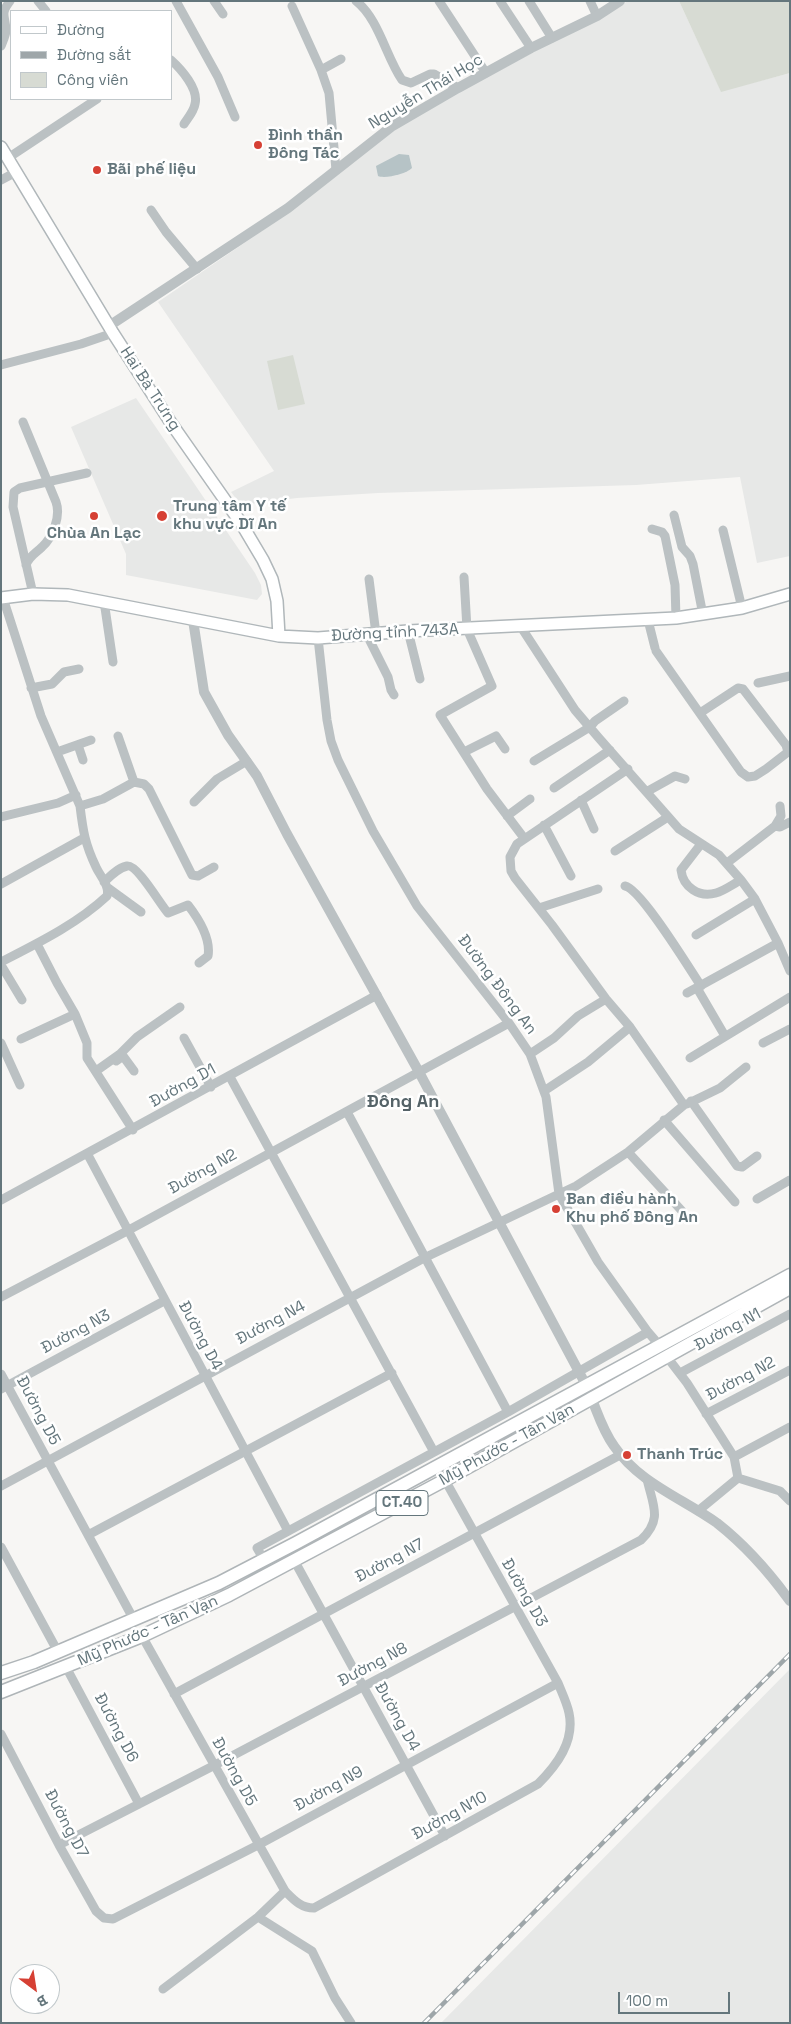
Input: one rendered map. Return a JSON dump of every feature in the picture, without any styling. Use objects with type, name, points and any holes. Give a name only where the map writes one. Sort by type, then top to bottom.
[{"type":"main road","name":"Hai Bà Trưng","points":[[1,147],[111,330],[171,423],[241,523],[272,579],[277,601],[279,636]]},
{"type":"main road","name":"Đường tỉnh 743A","points":[[2,598],[33,594],[68,595],[279,636],[318,638],[676,618],[742,608],[790,594]]},
{"type":"main road","name":"Mỹ Phước - Tân Vạn","points":[[1,1692],[142,1636],[229,1596],[445,1480],[591,1398],[664,1351],[790,1275]]},
{"type":"main road","name":"Mỹ Phước - Tân Vạn","points":[[1,1673],[58,1652],[219,1583],[586,1385],[664,1351],[790,1288]]},
{"type":"main road","points":[[586,1385],[591,1398]]},
{"type":"street","points":[[1,46],[6,29],[1,14],[4,7],[10,1]]},
{"type":"street","points":[[176,1],[218,77],[235,117]]},
{"type":"street","points":[[214,1],[223,14]]},
{"type":"street","points":[[439,1],[486,73]]},
{"type":"street","points":[[500,1],[531,48]]},
{"type":"street","points":[[529,1],[552,38]]},
{"type":"street","points":[[590,1],[596,16]]},
{"type":"street","name":"Nguyễn Thái Học","points":[[111,330],[288,208],[391,127],[458,88],[531,48],[596,16],[620,1]]},
{"type":"street","points":[[352,2],[368,15],[402,80],[411,83],[434,74],[458,88]]},
{"type":"street","points":[[292,6],[321,70],[329,93],[336,170]]},
{"type":"street","points":[[321,70],[341,59]]},
{"type":"street","points":[[172,61],[192,87],[196,96],[195,106],[184,124]]},
{"type":"street","points":[[8,158],[90,100]]},
{"type":"street","points":[[1,180],[16,172]]},
{"type":"street","points":[[151,210],[166,232],[197,269]]},
{"type":"street","points":[[1,365],[82,344],[111,330]]},
{"type":"street","points":[[23,422],[58,507],[57,520],[46,543],[30,557],[26,565]]},
{"type":"street","points":[[33,594],[12,507],[14,492],[20,488],[87,473]]},
{"type":"street","points":[[674,515],[681,545],[690,556],[693,564],[703,614]]},
{"type":"street","points":[[652,529],[662,532],[665,536],[675,585],[676,618]]},
{"type":"street","points":[[723,530],[742,608]]},
{"type":"street","points":[[464,577],[467,629],[492,686],[440,715],[487,789],[524,838]]},
{"type":"street","points":[[369,579],[371,635],[394,695]]},
{"type":"street","points":[[2,598],[31,688],[80,806],[84,838],[106,885],[107,896],[98,904],[37,944],[1,964],[22,1000]]},
{"type":"street","points":[[104,601],[113,662]]},
{"type":"street","points":[[193,620],[204,692],[228,735],[257,776],[287,834],[419,1072],[586,1385]]},
{"type":"street","points":[[648,620],[655,650],[741,772],[748,778],[761,772],[788,752],[786,744],[743,689],[738,688],[700,713]]},
{"type":"street","points":[[521,627],[575,710],[648,791],[668,817],[679,829],[719,855],[741,880],[755,899],[790,971]]},
{"type":"street","points":[[408,632],[420,679]]},
{"type":"street","name":"Đường Đông An","points":[[318,638],[332,741],[338,760],[373,832],[418,906],[509,1023],[530,1054],[544,1091],[559,1194],[598,1262],[648,1332],[664,1351]]},
{"type":"street","points":[[31,688],[52,684],[64,672],[79,669]]},
{"type":"street","points":[[758,683],[790,676]]},
{"type":"street","points":[[534,761],[590,727],[595,721],[624,701]]},
{"type":"street","points":[[118,736],[134,782]]},
{"type":"street","points":[[464,752],[496,736],[505,748]]},
{"type":"street","points":[[57,752],[91,740]]},
{"type":"street","points":[[78,745],[83,760]]},
{"type":"street","points":[[554,788],[610,750]]},
{"type":"street","points":[[194,802],[217,779],[247,761]]},
{"type":"street","points":[[628,769],[524,838],[512,851],[510,857],[511,871],[522,889],[539,908],[606,999],[630,1027],[736,1166],[742,1167],[757,1156]]},
{"type":"street","points":[[648,791],[675,776],[685,779]]},
{"type":"street","points":[[80,806],[103,799],[138,781],[149,789],[192,875],[198,876],[214,867]]},
{"type":"street","points":[[1,817],[58,803],[76,795]]},
{"type":"street","points":[[507,816],[530,799]]},
{"type":"street","points":[[581,800],[594,829]]},
{"type":"street","points":[[727,863],[775,826],[781,816],[780,806]]},
{"type":"street","points":[[615,851],[668,817]]},
{"type":"street","points":[[775,826],[790,822]]},
{"type":"street","points":[[544,825],[571,876]]},
{"type":"street","points":[[1,884],[84,838]]},
{"type":"street","points":[[701,844],[680,870],[682,878],[690,889],[697,894],[715,894],[741,880]]},
{"type":"street","points":[[106,885],[120,869],[126,866],[132,867],[139,872],[168,913],[188,905],[200,922],[208,950],[208,956],[199,963]]},
{"type":"street","points":[[106,885],[141,912]]},
{"type":"street","points":[[625,886],[632,889],[652,913],[699,987],[725,1036]]},
{"type":"street","points":[[539,908],[598,890]]},
{"type":"street","points":[[696,935],[755,899]]},
{"type":"street","points":[[687,993],[778,943]]},
{"type":"street","points":[[37,944],[83,1031],[87,1058],[133,1130]]},
{"type":"street","name":"Đường D1","points":[[1,1200],[88,1155],[377,995]]},
{"type":"street","points":[[690,1058],[790,997]]},
{"type":"street","points":[[530,1054],[554,1038],[578,1016],[606,999]]},
{"type":"street","points":[[97,1073],[137,1037],[180,1007]]},
{"type":"street","points":[[21,1039],[75,1014]]},
{"type":"street","name":"Đường N2","points":[[1,1297],[128,1231],[509,1023]]},
{"type":"street","points":[[544,1091],[588,1062],[630,1027]]},
{"type":"street","points":[[763,1043],[790,1029]]},
{"type":"street","points":[[184,1038],[211,1087]]},
{"type":"street","points":[[1,1043],[20,1085]]},
{"type":"street","points":[[97,1073],[123,1056],[134,1071]]},
{"type":"street","name":"Đường N4","points":[[1,1486],[424,1258],[559,1194],[607,1167],[628,1152],[664,1120],[688,1103],[720,1088],[746,1067]]},
{"type":"street","points":[[230,1077],[434,1452]]},
{"type":"street","points":[[347,1112],[508,1412]]},
{"type":"street","points":[[664,1120],[735,1202]]},
{"type":"street","points":[[628,1152],[682,1210]]},
{"type":"street","name":"Đường D4","points":[[88,1155],[164,1302],[288,1531]]},
{"type":"street","points":[[758,1199],[790,1180]]},
{"type":"street","name":"Đường N3","points":[[4,1387],[164,1302]]},
{"type":"street","name":"Đường N1","points":[[680,1373],[790,1314]]},
{"type":"street","points":[[264,1560],[257,1548],[508,1412],[648,1332]]},
{"type":"street","points":[[664,1351],[734,1457],[738,1478]]},
{"type":"street","name":"Đường N2","points":[[706,1414],[790,1370]]},
{"type":"street","name":"Đường D5","points":[[1,1374],[4,1387],[48,1461],[134,1620]]},
{"type":"street","points":[[88,1534],[392,1374]]},
{"type":"street","points":[[591,1398],[603,1428],[620,1455],[647,1479],[698,1511],[734,1537],[771,1575],[790,1601]]},
{"type":"street","points":[[734,1457],[790,1427]]},
{"type":"street","name":"Đường N7","points":[[174,1694],[620,1455]]},
{"type":"street","points":[[738,1478],[780,1492],[790,1501]]},
{"type":"street","points":[[698,1511],[738,1478]]},
{"type":"street","name":"Đường N8","points":[[58,1845],[213,1766],[641,1540],[655,1523],[647,1479]]},
{"type":"street","name":"Đường D3","points":[[445,1480],[558,1683],[569,1711],[570,1722]]},
{"type":"street","points":[[780,1492],[790,1486]]},
{"type":"street","points":[[1,1547],[58,1652]]},
{"type":"street","name":"Đường D4","points":[[294,1560],[444,1836]]},
{"type":"street","name":"Đường D5","points":[[142,1636],[213,1766],[285,1891],[298,1904],[307,1908],[314,1908]]},
{"type":"street","name":"Đường D6","points":[[66,1667],[139,1804]]},
{"type":"street","name":"Đường N9","points":[[113,1919],[258,1845],[558,1683]]},
{"type":"street","name":"Đường N10","points":[[314,1908],[538,1784],[553,1769],[564,1752],[569,1737],[570,1722]]},
{"type":"street","name":"Đường D7","points":[[1,1734],[58,1845],[96,1911],[104,1918],[113,1919]]},
{"type":"street","points":[[163,1988],[258,1917],[285,1891]]},
{"type":"street","points":[[258,1917],[312,1950],[335,1998],[351,2023]]},
{"type":"shaded area","points":[[628,1],[679,1],[721,91],[790,73],[790,556],[757,563],[740,477],[636,485],[378,493],[297,498],[241,505],[231,492],[274,471],[158,302],[291,211],[393,128]]},
{"type":"shaded area","points":[[399,154],[409,155],[412,168],[395,175],[378,176],[376,166]]},
{"type":"shaded area","name":"Trung tâm Y tế khu vực Dĩ An","points":[[136,398],[255,573],[261,585],[262,594],[257,600],[126,575],[126,554],[71,427]]},
{"type":"shaded area","points":[[790,1669],[790,2023],[441,2023]]},
{"type":"green space","points":[[679,1],[790,1],[790,73],[721,92]]},
{"type":"green space","points":[[293,355],[305,404],[278,410],[267,361]]},
{"type":"railway","points":[[424,2023],[790,1654]]},
{"type":"place","name":"Đình thần Đông Tác","points":[[258,145]]},
{"type":"place","name":"Bãi phế liệu","points":[[97,170]]},
{"type":"place","name":"Chùa An Lạc","points":[[94,516]]},
{"type":"place","name":"Trung tâm Y tế khu vực Dĩ An","points":[[162,516]]},
{"type":"place","name":"Ban điều hành Khu phố Đông An","points":[[556,1209]]},
{"type":"place","name":"Thanh Trúc","points":[[627,1455]]},
{"type":"district","name":"Đông An","points":[[403,1102]]}]
